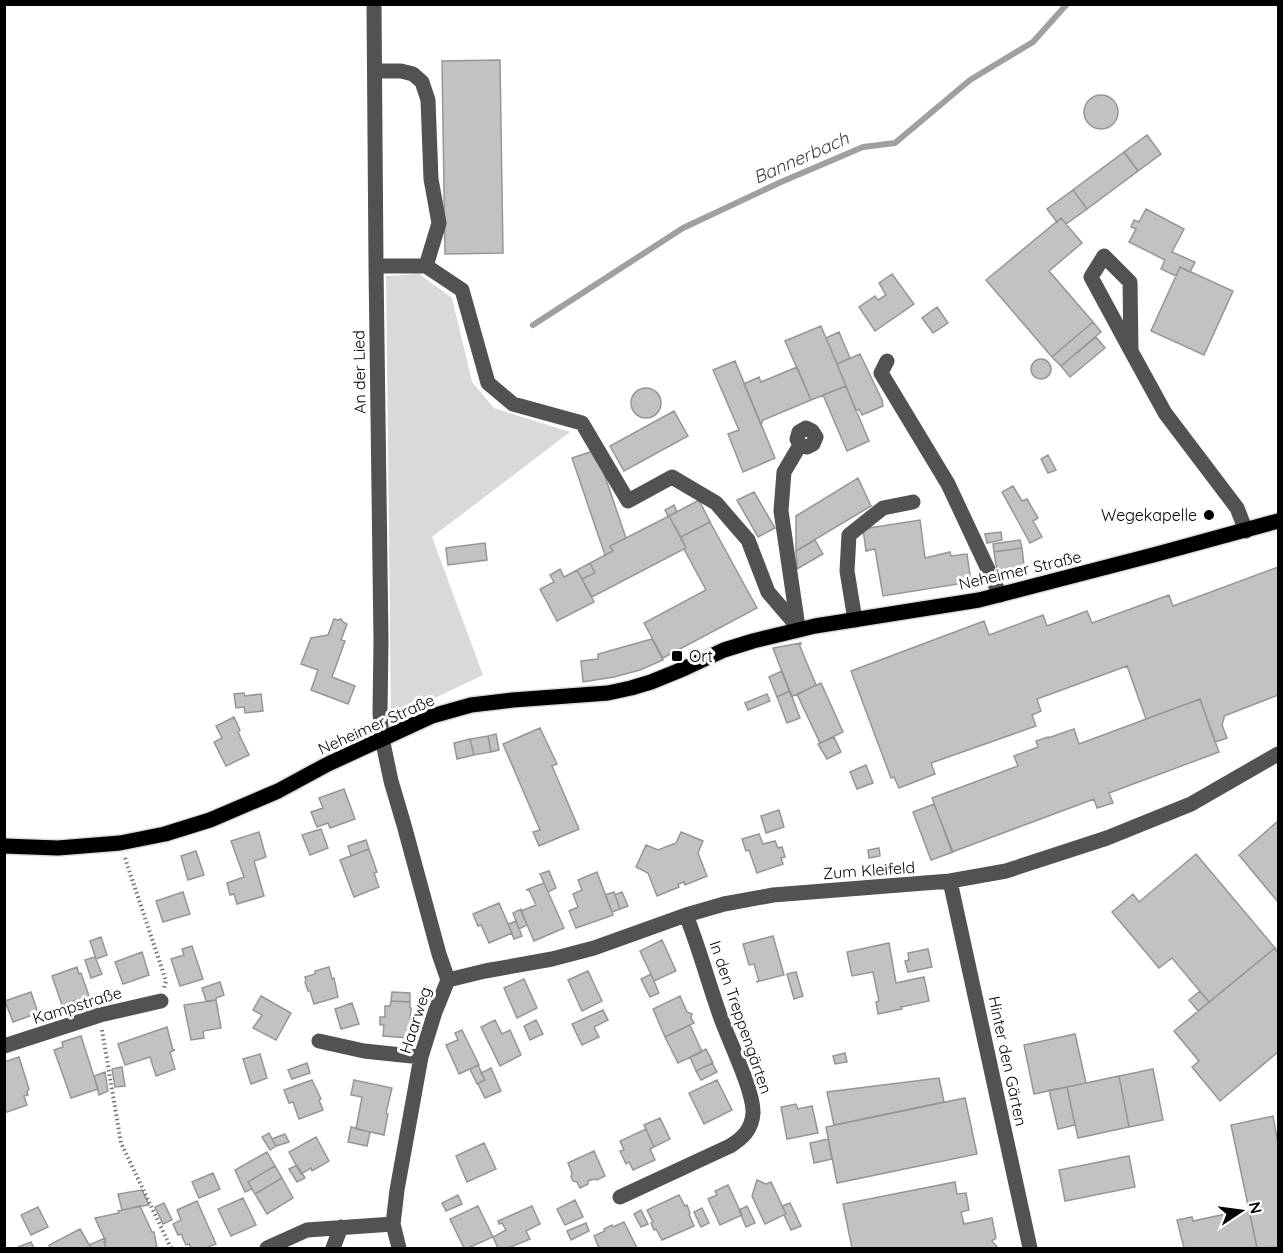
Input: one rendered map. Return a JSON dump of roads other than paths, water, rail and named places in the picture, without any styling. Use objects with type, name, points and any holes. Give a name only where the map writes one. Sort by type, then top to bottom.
[{"type":"main road","name":"Neheimer Straße","points":[[4,846],[58,848],[120,843],[165,834],[210,820],[278,791],[328,764],[432,716],[471,705],[608,693],[631,688],[661,678],[724,650],[799,628],[979,600],[1278,521]]},
{"type":"street","name":"An der Lied","points":[[374,4],[382,738]]},
{"type":"street","points":[[375,71],[401,71],[413,74],[422,82],[428,100],[431,179],[439,223],[426,266]]},
{"type":"street","points":[[1131,351],[1130,282],[1104,256],[1091,277],[1131,351],[1165,413],[1237,508],[1246,531]]},
{"type":"street","points":[[376,266],[426,266],[462,290],[488,383],[513,404],[582,423],[628,501],[672,477],[716,503],[748,540],[768,592],[799,628]]},
{"type":"street","points":[[887,361],[881,373],[948,484],[1000,595]]},
{"type":"street","points":[[799,628],[781,511],[784,472],[800,445]]},
{"type":"street","points":[[855,620],[847,571],[849,535],[883,508],[913,502]]},
{"type":"street","name":"Haarweg","points":[[382,738],[391,781],[448,980],[421,1057],[393,1224],[399,1248]]},
{"type":"street","name":"Zum Kleifeld","points":[[448,980],[583,951],[724,904],[773,895],[950,881],[1006,871],[1107,838],[1191,804],[1278,754]]},
{"type":"street","name":"Hinter den Gärten","points":[[950,881],[1029,1248]]},
{"type":"street","name":"In den Treppengärten","points":[[620,1197],[730,1146],[748,1131],[752,1119],[753,1110],[749,1091],[686,915]]},
{"type":"street","name":"Kampstraße","points":[[4,1046],[100,1015],[161,1001]]},
{"type":"street","points":[[318,1041],[364,1051],[421,1057]]},
{"type":"street","points":[[267,1248],[307,1230],[393,1224]]},
{"type":"street","points":[[333,1248],[341,1227]]},
{"type":"waterway","name":"Bannerbach","points":[[533,325],[683,228],[863,147],[895,143],[970,80],[1033,42],[1067,4]]},
{"type":"place","name":"Wegekapelle","points":[[1209,515]]},
{"type":"place","name":"Ort","points":[[677,656]]}]
